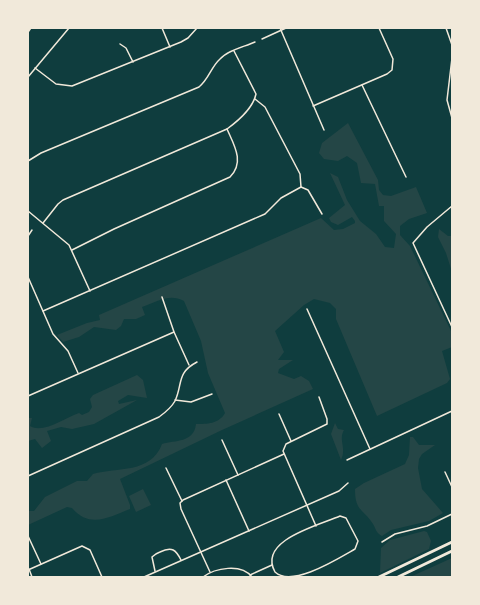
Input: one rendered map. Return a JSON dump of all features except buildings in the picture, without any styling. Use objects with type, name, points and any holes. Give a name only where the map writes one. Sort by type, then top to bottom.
[{"type":"main road","points":[[379,577],[452,542]]},
{"type":"main road","points":[[398,577],[452,551]]},
{"type":"street","points":[[28,77],[69,28]]},
{"type":"street","points":[[162,28],[170,47]]},
{"type":"street","points":[[35,68],[56,84],[72,86],[170,47],[188,38],[197,28]]},
{"type":"street","points":[[262,39],[286,28]]},
{"type":"street","points":[[313,106],[388,73],[393,67],[393,59],[379,28]]},
{"type":"street","points":[[446,28],[452,45]]},
{"type":"street","points":[[281,29],[324,130]]},
{"type":"street","points":[[28,161],[41,153],[199,87],[209,77],[219,59],[255,42]]},
{"type":"street","points":[[120,44],[126,48],[133,62]]},
{"type":"street","points":[[43,223],[63,200],[226,129],[239,119],[255,100],[256,90],[234,51]]},
{"type":"street","points":[[452,58],[447,100],[452,118]]},
{"type":"street","points":[[362,85],[406,177]]},
{"type":"street","points":[[255,100],[265,107],[300,174],[301,187]]},
{"type":"street","points":[[72,250],[114,228],[230,177],[236,168],[238,156],[226,129]]},
{"type":"street","points":[[301,187],[308,190],[322,214]]},
{"type":"street","points":[[43,311],[265,214],[281,198],[301,187]]},
{"type":"street","points":[[452,206],[427,227],[413,243],[452,327]]},
{"type":"street","points":[[28,211],[60,236],[72,250],[90,291]]},
{"type":"street","points":[[28,236],[32,230]]},
{"type":"street","points":[[28,276],[53,334],[68,351],[78,373]]},
{"type":"street","points":[[162,297],[174,332],[190,366]]},
{"type":"street","points":[[307,309],[370,449]]},
{"type":"street","points":[[28,396],[174,332]]},
{"type":"street","points":[[28,476],[160,417],[171,407],[175,400],[181,377],[190,366],[197,362]]},
{"type":"street","points":[[175,400],[192,402],[212,394]]},
{"type":"street","points":[[316,526],[283,449],[286,444],[291,441],[327,424],[327,419],[319,397]]},
{"type":"street","points":[[347,460],[452,411]]},
{"type":"street","points":[[279,414],[291,441]]},
{"type":"street","points":[[222,440],[238,475]]},
{"type":"street","points":[[181,502],[284,454]]},
{"type":"street","points":[[166,468],[181,502],[181,509],[210,572]]},
{"type":"street","points":[[445,472],[452,487]]},
{"type":"street","points":[[226,480],[249,531]]},
{"type":"street","points":[[144,577],[340,491],[348,483]]},
{"type":"street","points":[[382,542],[395,534],[427,526],[452,514]]},
{"type":"street","points":[[340,516],[344,516],[347,520],[358,541],[357,546],[313,572],[282,576],[275,572],[272,565],[271,557],[276,548],[289,537],[340,516]]},
{"type":"street","points":[[28,536],[41,564]]},
{"type":"street","points":[[32,577],[28,570],[84,546],[90,550],[102,577]]},
{"type":"street","points":[[156,572],[152,557],[166,549],[176,551],[181,560]]},
{"type":"street","points":[[203,577],[210,572],[230,568],[242,571],[251,576],[272,565]]},
{"type":"shaded area","points":[[348,123],[378,180],[379,190],[383,195],[391,196],[416,187],[427,213],[409,219],[400,226],[400,235],[410,246],[452,333],[452,347],[442,351],[450,379],[447,383],[377,416],[336,319],[336,309],[330,303],[314,299],[304,305],[275,331],[284,352],[278,360],[293,360],[279,369],[278,373],[294,379],[301,376],[309,381],[313,389],[222,430],[120,479],[130,505],[130,509],[107,518],[93,520],[79,514],[72,508],[67,507],[28,525],[28,511],[34,511],[45,497],[77,481],[87,481],[93,474],[142,465],[157,454],[162,444],[188,438],[192,435],[196,424],[216,421],[225,413],[208,373],[201,341],[184,301],[168,298],[142,307],[145,315],[136,319],[124,319],[121,326],[116,330],[94,327],[79,337],[63,342],[57,335],[87,323],[100,320],[99,315],[321,218],[334,230],[343,229],[355,223],[352,217],[338,225],[331,222],[329,218],[345,205],[330,173],[338,177],[347,200],[360,221],[376,234],[385,247],[394,248],[396,234],[384,221],[384,206],[379,206],[375,184],[361,183],[357,163],[347,156],[338,161],[324,159],[319,153],[322,143]]},
{"type":"shaded area","points":[[439,229],[448,236],[452,236],[452,272],[446,253],[438,237]]},
{"type":"shaded area","points":[[137,375],[143,380],[147,398],[128,395],[118,401],[119,404],[137,400],[94,424],[72,429],[61,427],[47,431],[51,441],[42,448],[35,439],[28,441],[28,418],[32,418],[30,426],[41,428],[48,427],[79,413],[82,415],[89,412],[92,407],[90,399],[93,395]]},
{"type":"shaded area","points":[[335,423],[338,429],[344,430],[342,434],[343,456],[341,460],[331,434]]},
{"type":"shaded area","points":[[410,437],[413,437],[419,445],[435,445],[422,454],[419,459],[418,468],[422,489],[443,513],[429,521],[391,530],[382,536],[377,532],[373,524],[358,506],[356,502],[355,489],[364,483],[405,464],[409,455]]},
{"type":"shaded area","points":[[143,489],[151,505],[136,512],[129,496]]},
{"type":"shaded area","points":[[424,531],[427,532],[431,541],[429,549],[380,573],[381,548],[390,540]]},
{"type":"shaded area","points":[[452,558],[452,577],[410,577]]}]
